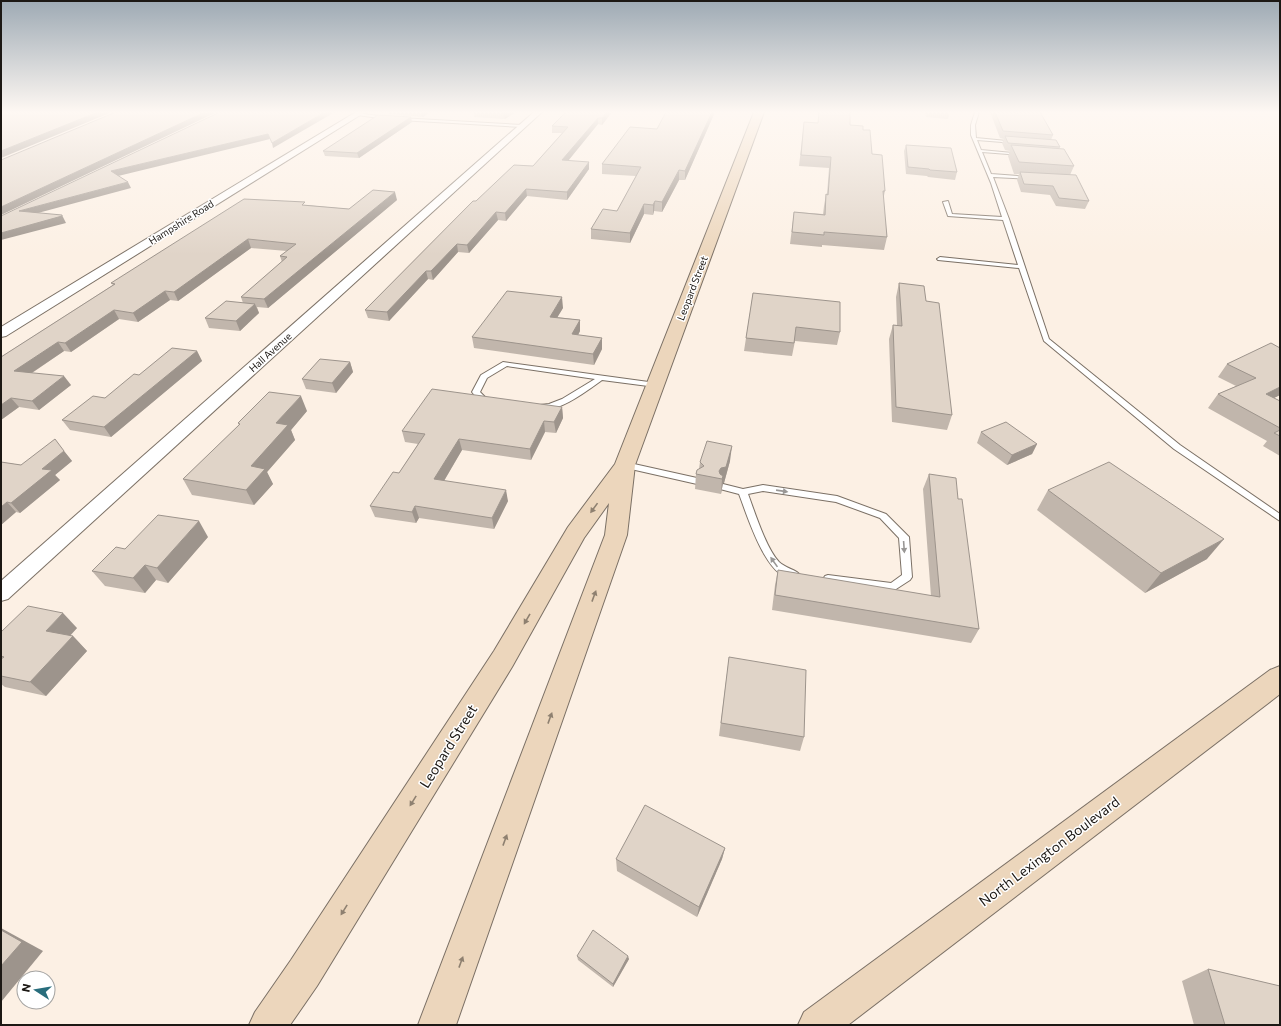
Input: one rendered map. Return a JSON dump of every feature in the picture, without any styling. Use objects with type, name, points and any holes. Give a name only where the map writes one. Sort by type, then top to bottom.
[{"type":"main road","name":"Leopard Street","points":[[437,1025],[616,535],[625,465],[742,160]]},
{"type":"main road","name":"Leopard Street","points":[[268,1025],[304,973],[503,659],[576,533],[625,465]]},
{"type":"main road","name":"North Lexington Boulevard","points":[[817,1025],[1280,678]]},
{"type":"main road","points":[[450,1025],[452,987]]},
{"type":"street","name":"Hampshire Road","points":[[1,333],[283,160]]},
{"type":"street","name":"Hall Avenue","points":[[1,593],[484,160]]},
{"type":"lane","points":[[984,160],[1006,219],[1046,340],[1177,447],[1280,518]]},
{"type":"lane","points":[[990,175],[1038,178]]},
{"type":"lane","points":[[946,202],[950,215],[1006,219]]},
{"type":"lane","points":[[940,259],[1022,267]]},
{"type":"lane","points":[[497,402],[482,400],[476,392],[484,377],[506,364],[656,385]]},
{"type":"lane","points":[[533,406],[548,408],[568,399],[601,378]]},
{"type":"lane","points":[[625,465],[697,481]]},
{"type":"lane","points":[[723,487],[744,492],[763,488],[837,498],[884,516],[904,537],[906,577],[893,587],[818,578]]},
{"type":"lane","points":[[744,492],[753,519],[775,565],[788,574],[803,576]]},
{"type":"building","points":[[1,160],[102,160],[1,207]]},
{"type":"building","points":[[119,160],[158,160],[111,171],[128,182],[19,211],[62,216],[1,233],[1,216]]},
{"type":"building","points":[[538,160],[589,162],[567,192],[526,189],[505,213],[496,212],[467,245],[457,244],[431,271],[426,271],[387,312],[365,310],[473,201],[476,201],[514,165],[533,166]]},
{"type":"building","points":[[605,160],[690,160],[685,171],[679,170],[662,202],[655,201],[653,205],[644,204],[630,233],[591,229],[603,209],[617,211],[641,167],[602,164]]},
{"type":"building","points":[[831,160],[882,160],[885,191],[883,191],[887,237],[824,232],[824,235],[792,232],[794,212],[825,215],[826,194],[828,195]]},
{"type":"building","points":[[907,160],[954,160],[957,172],[930,170],[908,167]]},
{"type":"building","points":[[1018,160],[1070,160],[1074,166],[1019,162]]},
{"type":"building","points":[[1020,172],[1076,175],[1089,201],[1059,198],[1053,186],[1024,184]]},
{"type":"building","points":[[373,190],[395,192],[264,299],[241,297],[287,257],[280,256],[296,244],[248,239],[174,292],[165,291],[133,313],[114,310],[65,343],[58,342],[14,371],[64,376],[32,401],[11,398],[1,405],[1,357],[115,284],[111,283],[244,199],[305,202],[302,205],[349,209]]},
{"type":"building","points":[[899,283],[924,286],[926,301],[939,303],[952,415],[896,407],[893,325],[902,326]]},
{"type":"building","points":[[507,291],[562,297],[550,317],[580,320],[572,334],[602,338],[593,354],[472,337]]},
{"type":"building","points":[[753,293],[840,302],[840,332],[796,327],[794,343],[746,338]]},
{"type":"building","points":[[226,301],[255,304],[236,321],[205,318]]},
{"type":"building","points":[[1271,343],[1280,348],[1280,387],[1266,394],[1280,401],[1280,428],[1218,394],[1256,378],[1227,364]]},
{"type":"building","points":[[172,348],[197,351],[104,427],[62,420],[93,396],[105,398],[134,374],[139,375]]},
{"type":"building","points":[[320,359],[350,362],[332,383],[302,379]]},
{"type":"building","points":[[432,389],[562,407],[554,422],[544,421],[530,449],[459,439],[434,479],[506,490],[492,518],[415,506],[412,512],[370,506],[393,472],[399,473],[425,434],[402,431]]},
{"type":"building","points":[[269,392],[301,396],[276,423],[288,425],[251,466],[265,469],[246,490],[183,479],[240,424],[238,423]]},
{"type":"building","points":[[1006,422],[1037,444],[1012,455],[981,432]]},
{"type":"building","points":[[1280,430],[1280,436],[1274,433]]},
{"type":"building","points":[[55,439],[64,451],[42,469],[52,470],[11,503],[7,502],[1,507],[1,462],[21,465]]},
{"type":"building","points":[[707,441],[732,446],[726,467],[721,468],[719,471],[723,476],[722,479],[696,474],[697,470],[704,466],[700,462]]},
{"type":"building","points":[[1109,462],[1224,539],[1161,573],[1048,490]]},
{"type":"building","points":[[929,474],[956,478],[958,499],[962,499],[979,629],[775,595],[778,570],[940,597]]},
{"type":"building","points":[[158,515],[199,521],[157,568],[145,565],[133,578],[92,571],[116,547],[125,549]]},
{"type":"building","points":[[28,606],[63,613],[46,631],[73,636],[30,682],[1,676],[1,659],[4,657],[1,656],[1,632]]},
{"type":"building","points":[[729,657],[806,670],[804,737],[721,723]]},
{"type":"building","points":[[645,805],[725,848],[699,907],[616,859]]},
{"type":"building","points":[[1,930],[22,942],[1,966]]},
{"type":"building","points":[[593,930],[628,956],[613,984],[577,956]]},
{"type":"building","points":[[1208,969],[1280,986],[1280,1025],[1225,1025]]}]
